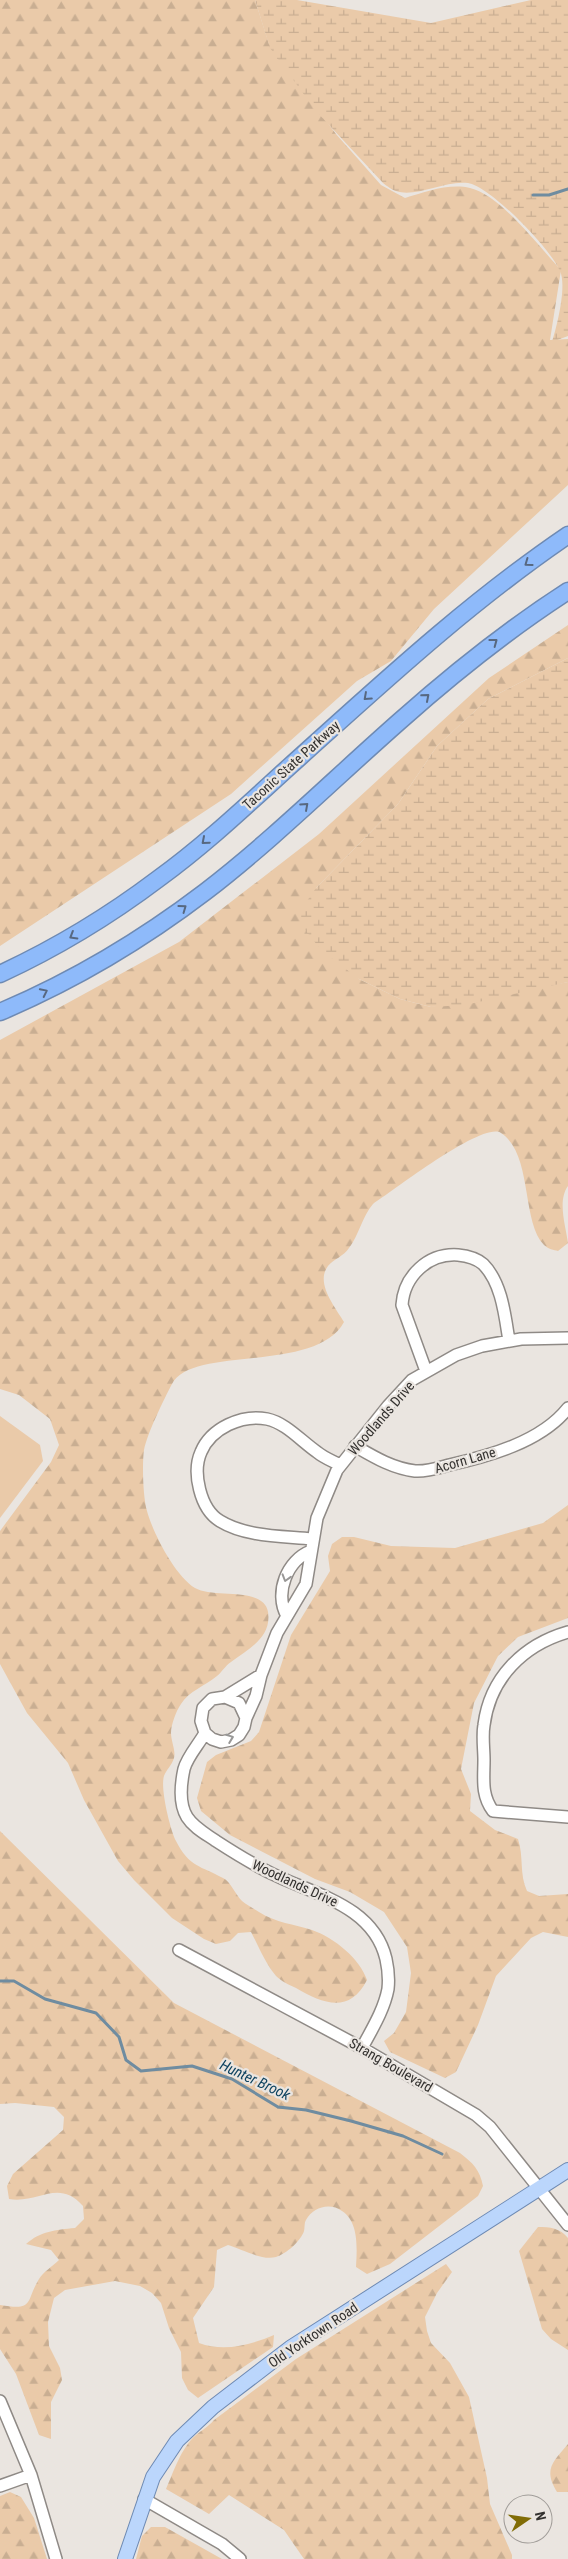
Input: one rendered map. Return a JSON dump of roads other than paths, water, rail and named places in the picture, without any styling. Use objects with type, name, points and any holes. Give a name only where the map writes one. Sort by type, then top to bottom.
[{"type":"highway","name":"Taconic State Parkway","points":[[0,974],[99,920],[160,878],[236,815],[451,622],[510,575],[568,535]]},
{"type":"highway","points":[[0,1012],[47,991],[112,955],[205,892],[262,845],[456,672],[568,590]]},
{"type":"main road","name":"Old Yorktown Road","points":[[125,2559],[153,2477],[177,2441],[213,2406],[290,2348],[568,2170]]},
{"type":"street","points":[[426,1371],[402,1305],[405,1286],[412,1276],[419,1268],[435,1258],[449,1254],[468,1256],[484,1265],[497,1288],[509,1341]]},
{"type":"street","name":"Woodlands Drive","points":[[362,2048],[379,2015],[388,1988],[388,1966],[384,1950],[374,1932],[364,1920],[335,1900],[278,1877],[238,1855],[194,1826],[186,1816],[182,1802],[184,1767],[205,1733],[212,1739],[222,1742],[231,1740],[239,1735],[244,1727],[277,1633],[306,1584],[317,1518],[340,1465],[388,1406],[412,1380],[456,1355],[482,1346],[509,1341],[568,1338]]},
{"type":"street","name":"Acorn Lane","points":[[355,1446],[395,1467],[417,1471],[428,1470],[469,1461],[518,1444],[534,1436],[568,1408]]},
{"type":"street","points":[[312,1545],[238,1528],[220,1520],[211,1512],[200,1494],[198,1478],[200,1452],[213,1435],[227,1424],[246,1419],[266,1419],[281,1423],[319,1454],[340,1465]]},
{"type":"street","points":[[287,1616],[283,1609],[282,1596],[286,1574],[295,1559],[312,1545]]},
{"type":"street","points":[[568,1632],[550,1637],[532,1646],[516,1659],[501,1677],[490,1700],[484,1726],[483,1791],[486,1802],[493,1811],[568,1818]]},
{"type":"street","points":[[205,1733],[200,1721],[203,1708],[212,1699],[225,1696],[261,1675]]},
{"type":"street","points":[[225,1696],[239,1703],[246,1718]]},
{"type":"street","name":"Strang Boulevard","points":[[178,1950],[362,2048],[476,2114],[540,2188],[568,2225]]},
{"type":"street","points":[[0,2401],[30,2475],[56,2559]]},
{"type":"street","points":[[0,2486],[30,2475]]},
{"type":"street","points":[[144,2499],[222,2544],[240,2559]]},
{"type":"waterway","points":[[533,195],[549,195],[568,189]]},
{"type":"waterway","name":"Hunter Brook","points":[[0,1981],[14,1981],[45,1999],[96,2013],[119,2037],[126,2060],[141,2071],[192,2066],[232,2079],[278,2107],[306,2110],[351,2121],[403,2136],[442,2154]]}]
